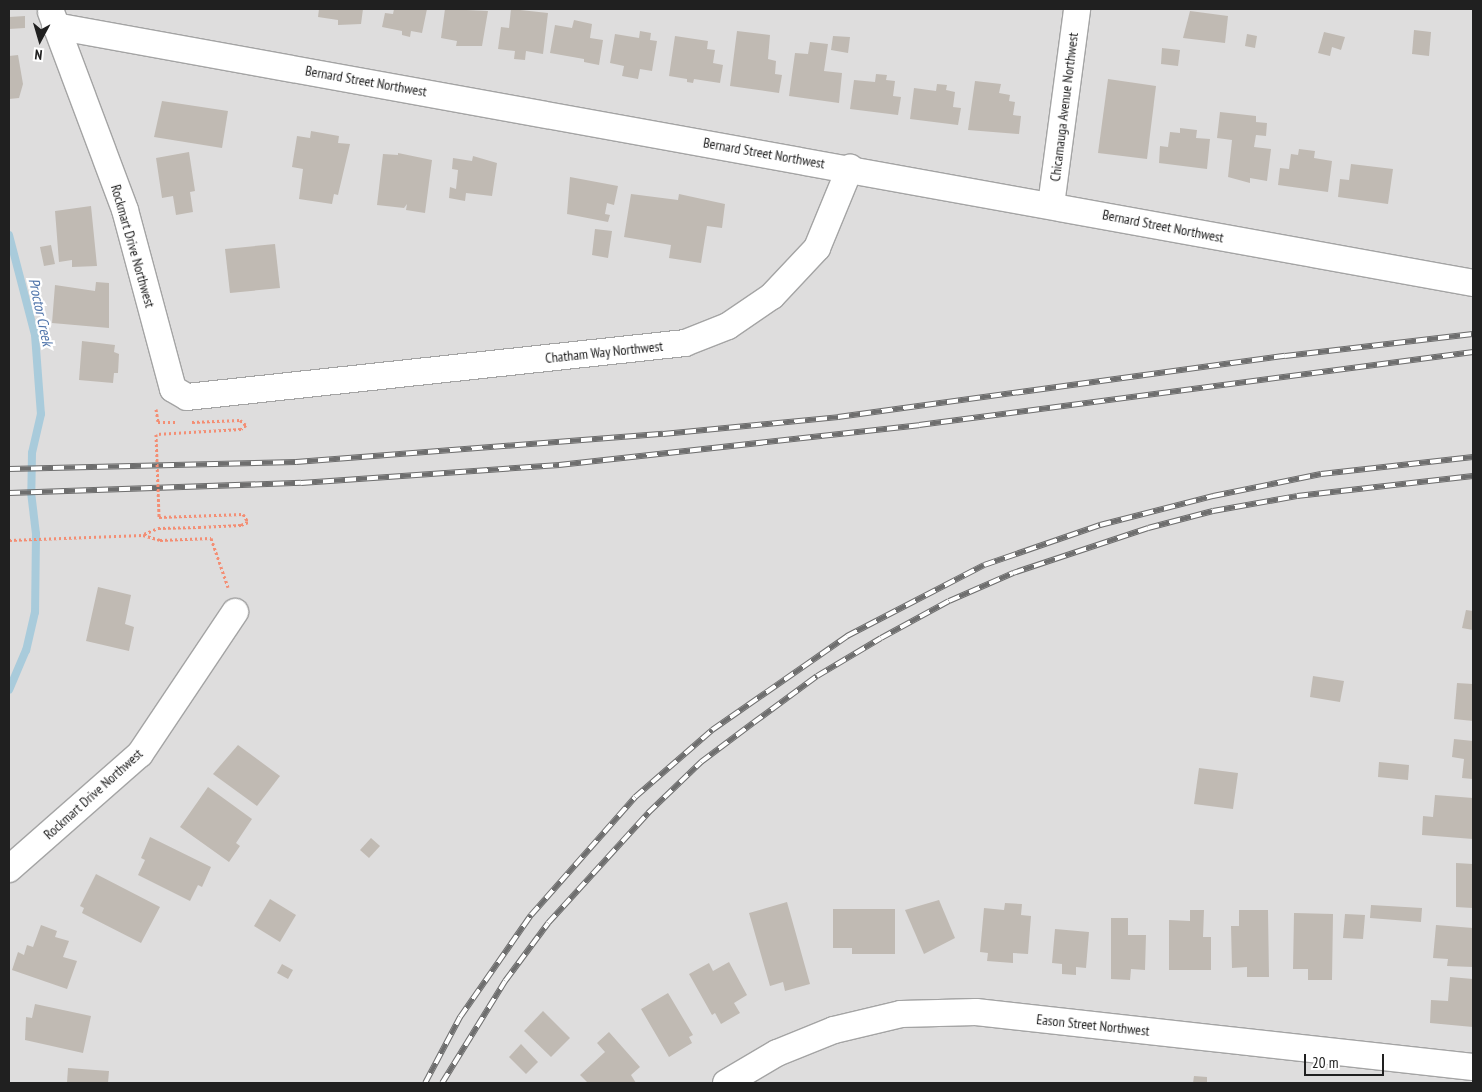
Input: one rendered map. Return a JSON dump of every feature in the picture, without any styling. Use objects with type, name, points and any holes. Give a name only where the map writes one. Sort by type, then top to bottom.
[{"type":"street","name":"Chicamauga Avenue Northwest","points":[[1051,205],[1077,9]]},
{"type":"street","name":"Bernard Street Northwest","points":[[52,17],[850,168],[1473,283]]},
{"type":"street","name":"Rockmart Drive Northwest","points":[[52,17],[125,210],[173,389],[187,397],[273,388]]},
{"type":"street","name":"Chatham Way Northwest","points":[[273,388],[685,343],[728,326],[772,296],[817,248],[842,196],[850,168]]},
{"type":"street","name":"Rockmart Drive Northwest","points":[[9,869],[140,754],[235,612]]},
{"type":"street","name":"Eason Street Northwest","points":[[726,1083],[777,1053],[834,1030],[901,1014],[976,1012],[1473,1067]]},
{"type":"path","points":[[143,535],[158,528],[241,525],[248,522],[243,514],[159,517],[156,434],[241,429],[246,425],[240,420],[192,422]]},
{"type":"path","points":[[9,540],[143,535],[160,540],[211,538],[235,612]]},
{"type":"shaded area","points":[[9,9],[1473,9],[1473,1083],[9,1083]]},
{"type":"building","points":[[319,9],[363,9],[361,24],[338,25],[338,20],[318,17]]},
{"type":"building","points":[[394,9],[427,9],[422,33],[411,31],[410,37],[402,35],[402,31],[382,27],[385,13],[393,14]]},
{"type":"building","points":[[445,9],[488,11],[482,46],[456,46],[457,41],[441,38]]},
{"type":"building","points":[[511,9],[548,13],[543,54],[526,51],[525,60],[514,59],[515,51],[498,49],[501,27],[509,28]]},
{"type":"building","points":[[1190,11],[1228,16],[1225,43],[1183,38]]},
{"type":"building","points":[[25,16],[25,28],[9,29],[9,17]]},
{"type":"building","points":[[574,20],[592,24],[590,38],[603,40],[599,65],[584,62],[584,59],[550,53],[555,25],[572,28]]},
{"type":"building","points":[[1414,30],[1431,32],[1429,56],[1412,54]]},
{"type":"building","points":[[640,31],[651,33],[650,40],[657,41],[652,71],[640,69],[638,79],[622,76],[624,66],[610,63],[615,34],[639,38]]},
{"type":"building","points":[[737,31],[770,35],[768,59],[776,61],[775,74],[782,75],[779,93],[730,86]]},
{"type":"building","points":[[1324,32],[1345,37],[1341,50],[1332,47],[1330,56],[1318,53]]},
{"type":"building","points":[[1247,34],[1257,36],[1255,48],[1245,46]]},
{"type":"building","points":[[675,36],[708,41],[707,49],[715,50],[713,63],[723,65],[720,83],[694,79],[693,83],[687,82],[687,79],[669,76]]},
{"type":"building","points":[[833,36],[850,37],[848,53],[831,50]]},
{"type":"building","points":[[810,42],[828,44],[824,71],[842,73],[839,103],[789,96],[795,53],[808,54]]},
{"type":"building","points":[[1162,48],[1180,50],[1178,66],[1161,64]]},
{"type":"building","points":[[18,55],[23,84],[19,98],[9,99],[9,56]]},
{"type":"building","points":[[876,74],[887,75],[886,80],[895,81],[893,96],[901,97],[898,115],[850,109],[854,80],[875,82]]},
{"type":"building","points":[[1108,79],[1156,86],[1147,159],[1098,153]]},
{"type":"building","points":[[975,81],[1001,84],[999,93],[1010,95],[1009,101],[1015,102],[1013,115],[1021,116],[1019,134],[968,130]]},
{"type":"building","points":[[937,84],[947,85],[946,90],[955,92],[953,107],[961,108],[958,125],[910,119],[914,88],[936,91]]},
{"type":"building","points":[[162,101],[228,111],[222,148],[154,137]]},
{"type":"building","points":[[1220,112],[1256,116],[1256,122],[1267,123],[1266,136],[1256,135],[1254,147],[1271,149],[1267,181],[1250,178],[1250,183],[1228,177],[1232,140],[1217,138]]},
{"type":"building","points":[[1180,128],[1197,130],[1196,138],[1210,139],[1207,169],[1159,163],[1160,146],[1168,147],[1170,132],[1180,133]]},
{"type":"building","points":[[311,131],[339,136],[338,143],[350,144],[338,195],[334,194],[332,204],[299,199],[303,169],[292,167],[297,136],[310,138]]},
{"type":"building","points":[[1299,149],[1315,151],[1314,158],[1332,161],[1328,192],[1278,185],[1280,168],[1289,169],[1291,154],[1298,155]]},
{"type":"building","points":[[189,152],[195,191],[190,192],[193,212],[176,215],[173,196],[162,198],[156,158]]},
{"type":"building","points":[[398,153],[432,160],[425,213],[406,210],[407,204],[404,208],[377,205],[383,154],[398,155]]},
{"type":"building","points":[[473,156],[497,163],[492,196],[466,193],[465,201],[449,198],[450,187],[456,189],[458,170],[452,169],[453,158],[472,161]]},
{"type":"building","points":[[1351,164],[1393,169],[1388,204],[1338,197],[1340,179],[1349,180]]},
{"type":"building","points":[[570,177],[618,186],[614,205],[607,203],[605,214],[610,215],[608,222],[567,214]]},
{"type":"building","points":[[631,194],[678,200],[679,194],[725,204],[722,228],[707,226],[701,263],[669,258],[671,245],[624,237]]},
{"type":"building","points":[[91,206],[97,266],[72,267],[72,260],[59,262],[55,211]]},
{"type":"building","points":[[595,229],[612,231],[608,258],[592,255]]},
{"type":"building","points":[[275,244],[280,288],[230,293],[225,249]]},
{"type":"building","points":[[51,245],[55,264],[44,266],[40,247]]},
{"type":"building","points":[[96,282],[109,283],[109,328],[52,323],[55,285],[95,291]]},
{"type":"building","points":[[82,341],[115,345],[114,352],[119,354],[118,373],[114,373],[113,383],[79,380]]},
{"type":"building","points":[[98,587],[131,595],[125,624],[134,627],[129,651],[86,641]]},
{"type":"building","points":[[1466,610],[1473,611],[1473,630],[1462,628]]},
{"type":"building","points":[[1313,676],[1344,681],[1340,702],[1310,697]]},
{"type":"building","points":[[1457,683],[1473,684],[1473,721],[1454,719]]},
{"type":"building","points":[[1454,739],[1473,741],[1473,779],[1462,778],[1464,759],[1452,757]]},
{"type":"building","points":[[238,745],[280,776],[257,806],[213,774]]},
{"type":"building","points":[[1379,762],[1409,765],[1408,780],[1378,777]]},
{"type":"building","points":[[1199,768],[1238,773],[1233,809],[1194,804]]},
{"type":"building","points":[[208,787],[252,819],[236,843],[240,846],[229,862],[180,827]]},
{"type":"building","points":[[1435,795],[1473,798],[1473,839],[1422,835],[1423,816],[1433,817]]},
{"type":"building","points":[[150,837],[211,867],[202,887],[198,885],[190,901],[138,875],[145,860],[141,858]]},
{"type":"building","points":[[371,838],[380,846],[369,858],[360,850]]},
{"type":"building","points":[[1456,863],[1473,864],[1473,908],[1456,907]]},
{"type":"building","points":[[96,874],[160,907],[141,943],[82,913],[84,908],[80,906]]},
{"type":"building","points":[[270,899],[296,915],[280,942],[254,926]]},
{"type":"building","points":[[939,900],[955,938],[924,954],[905,910]]},
{"type":"building","points":[[787,902],[810,984],[785,991],[783,982],[770,986],[749,913]]},
{"type":"building","points":[[1005,903],[1022,904],[1021,915],[1031,916],[1028,954],[1013,953],[1013,963],[987,961],[988,953],[980,952],[984,908],[1004,910]]},
{"type":"building","points":[[1371,905],[1422,908],[1421,922],[1370,918]]},
{"type":"building","points":[[833,909],[895,909],[895,954],[852,954],[852,948],[833,948]]},
{"type":"building","points":[[1190,910],[1204,910],[1203,937],[1211,937],[1211,970],[1169,970],[1169,920],[1190,921]]},
{"type":"building","points":[[1239,910],[1268,910],[1269,977],[1247,977],[1247,967],[1232,968],[1231,926],[1239,926]]},
{"type":"building","points":[[1294,913],[1333,914],[1332,980],[1308,980],[1308,969],[1293,969]]},
{"type":"building","points":[[1345,914],[1365,915],[1363,939],[1343,938]]},
{"type":"building","points":[[1111,918],[1128,918],[1128,935],[1146,935],[1145,970],[1131,969],[1130,980],[1111,979]]},
{"type":"building","points":[[41,925],[57,931],[55,937],[69,941],[63,957],[77,961],[67,989],[12,970],[18,952],[24,955],[27,945],[33,947]]},
{"type":"building","points":[[1436,925],[1473,928],[1473,967],[1447,966],[1448,959],[1433,958]]},
{"type":"building","points":[[1055,929],[1089,932],[1086,968],[1076,967],[1076,975],[1062,974],[1062,964],[1052,963]]},
{"type":"building","points":[[729,962],[747,995],[734,1003],[740,1013],[721,1024],[715,1013],[712,1015],[689,974],[709,963],[713,971]]},
{"type":"building","points":[[282,964],[293,970],[288,979],[277,973]]},
{"type":"building","points":[[1450,977],[1473,979],[1473,1027],[1430,1023],[1431,1000],[1448,1001]]},
{"type":"building","points":[[668,993],[693,1035],[689,1037],[692,1043],[669,1057],[641,1009]]},
{"type":"building","points":[[35,1004],[91,1016],[83,1053],[25,1040],[26,1017],[32,1018]]},
{"type":"building","points":[[543,1011],[570,1038],[551,1057],[524,1031]]},
{"type":"building","points":[[609,1032],[640,1067],[631,1075],[636,1083],[588,1083],[580,1075],[605,1052],[597,1043]]},
{"type":"building","points":[[521,1044],[538,1062],[526,1074],[509,1057]]},
{"type":"building","points":[[68,1068],[109,1071],[108,1083],[67,1083]]},
{"type":"building","points":[[1194,1076],[1207,1077],[1207,1083],[1193,1083]]},
{"type":"waterway","name":"Proctor Creek","points":[[9,235],[35,335],[41,414],[32,453],[31,492],[36,534],[35,612],[26,650],[9,690]]},
{"type":"railway","points":[[9,469],[296,462],[663,434],[838,417],[1285,356],[1473,334]]},
{"type":"railway","points":[[9,493],[301,483],[559,465],[919,425],[1473,352]]},
{"type":"railway","points":[[425,1083],[460,1017],[531,915],[635,797],[712,730],[847,636],[984,565],[1100,525],[1213,496],[1321,474],[1473,457]]},
{"type":"railway","points":[[442,1083],[505,981],[548,923],[648,813],[701,762],[817,676],[881,638],[949,601],[1013,573],[1148,528],[1213,511],[1297,496],[1473,476]]}]
